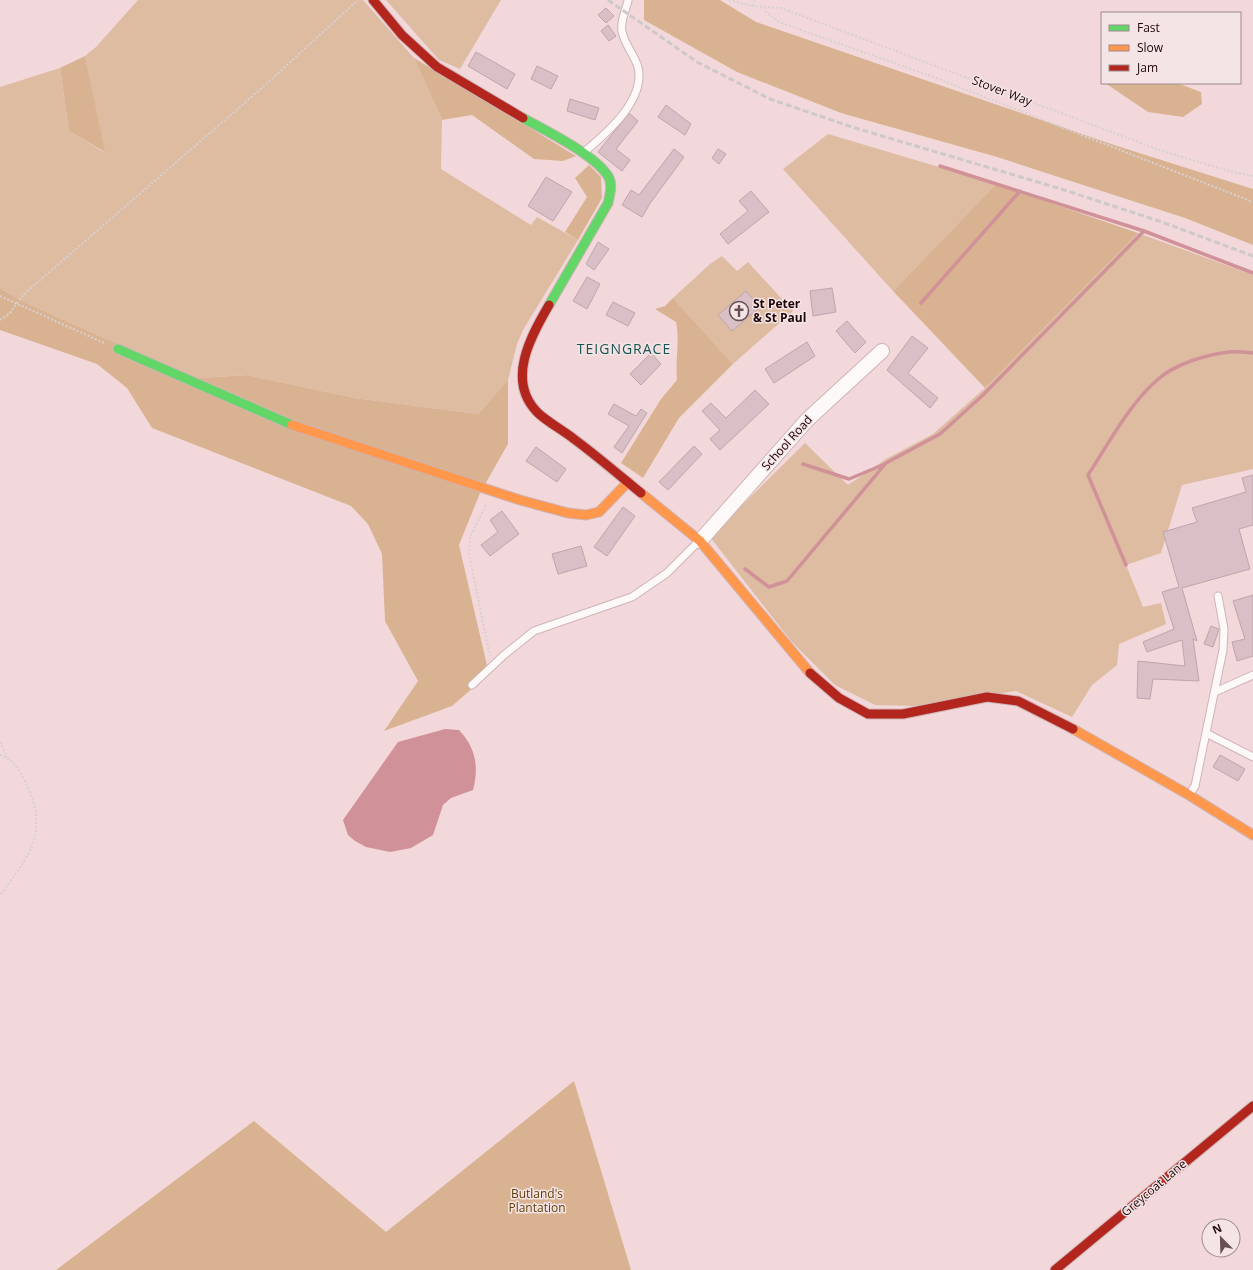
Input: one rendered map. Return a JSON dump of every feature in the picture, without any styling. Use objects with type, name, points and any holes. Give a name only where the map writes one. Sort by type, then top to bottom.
[{"type":"street","points":[[373,0],[402,35],[437,67],[583,153],[608,176],[611,188],[608,203],[533,333],[526,351],[522,378],[527,396],[537,412],[576,440],[700,541],[812,675],[839,698],[868,714],[903,714],[987,697],[1018,701],[1079,732],[1189,795],[1253,835]]},
{"type":"street","points":[[118,349],[287,423],[493,491],[568,513],[586,515],[599,512],[628,482]]},
{"type":"street","name":"School Road","points":[[700,541],[807,420],[882,351]]},
{"type":"street","name":"Greycoat Lane","points":[[1055,1270],[1253,1106]]},
{"type":"lane","points":[[583,153],[613,126],[635,97],[640,81],[638,67],[625,41],[621,29],[628,1]]},
{"type":"lane","points":[[472,685],[534,631],[632,597],[667,573],[700,541]]},
{"type":"lane","points":[[1189,795],[1194,786],[1223,650],[1224,629],[1218,596]]},
{"type":"lane","points":[[1215,692],[1253,675]]},
{"type":"lane","points":[[1206,733],[1253,757]]},
{"type":"path","points":[[0,320],[9,314],[23,295],[263,87],[358,0]]},
{"type":"path","name":"Stover Way","points":[[729,0],[752,6],[781,8],[1166,152],[1233,172],[1253,176]]},
{"type":"path","points":[[752,6],[755,0]]},
{"type":"path","points":[[764,7],[766,12],[779,22],[936,78],[1253,202]]},
{"type":"path","points":[[0,296],[118,349]]},
{"type":"path","points":[[492,666],[469,554],[470,537],[493,491]]},
{"type":"path","points":[[0,742],[7,758]]},
{"type":"path","points":[[0,755],[7,758],[15,765],[28,788],[35,806],[37,824],[36,839],[28,855],[0,895]]},
{"type":"shaded area","points":[[138,0],[363,0],[414,58],[442,120],[441,169],[531,225],[537,217],[578,240],[523,330],[517,344],[508,380],[478,414],[355,398],[247,375],[199,378],[124,347],[22,301],[0,288],[0,87],[60,68],[69,131],[104,152],[85,56],[96,47]]},
{"type":"shaded area","points":[[386,0],[501,0],[460,69],[439,60]]},
{"type":"shaded area","points":[[828,134],[996,184],[893,291],[783,169]]},
{"type":"shaded area","points":[[1138,233],[1253,275],[1253,469],[1182,485],[1161,553],[1126,565],[1143,607],[1161,603],[1166,624],[1119,644],[1117,665],[1092,685],[1072,717],[1016,691],[914,706],[875,705],[835,685],[791,641],[710,537],[805,443],[848,485],[886,459],[933,434],[985,388]]},
{"type":"shaded area","points":[[722,256],[737,271],[748,262],[793,311],[733,364],[673,298],[710,264]]},
{"type":"shaded area","points":[[445,729],[459,730],[469,744],[475,758],[475,782],[473,790],[451,798],[443,805],[433,835],[411,848],[390,852],[366,847],[348,835],[343,820],[398,742]]},
{"type":"green space","points":[[644,0],[720,0],[756,22],[1114,145],[1253,189],[1253,245],[1185,218],[997,157],[841,113],[737,72],[644,20]]},
{"type":"green space","points":[[85,56],[105,152],[69,131],[60,68]]},
{"type":"green space","points":[[414,58],[576,156],[563,161],[534,159],[472,115],[442,120]]},
{"type":"green space","points":[[1106,84],[1180,84],[1201,92],[1202,104],[1183,117],[1148,112]]},
{"type":"green space","points":[[589,165],[601,177],[602,198],[578,240],[565,232],[587,197],[575,178]]},
{"type":"green space","points":[[996,184],[1138,233],[985,388],[893,291]]},
{"type":"green space","points":[[0,288],[22,301],[124,347],[199,378],[247,375],[355,398],[478,414],[508,380],[508,444],[480,493],[459,545],[489,674],[452,706],[384,731],[418,681],[385,621],[382,554],[368,524],[351,506],[152,428],[127,388],[97,364],[0,330]]},
{"type":"green space","points":[[673,298],[733,364],[679,418],[643,478],[621,463],[661,399],[677,380],[678,336],[676,322],[655,309],[665,306]]},
{"type":"green space","name":"Butland's Plantation","points":[[574,1081],[631,1270],[56,1270],[254,1121],[386,1232]]},
{"type":"building","points":[[606,8],[614,16],[606,23],[598,15]]},
{"type":"building","points":[[608,25],[616,36],[609,41],[601,31]]},
{"type":"building","points":[[476,52],[515,74],[507,89],[468,66]]},
{"type":"building","points":[[537,66],[558,76],[551,89],[531,79]]},
{"type":"building","points":[[570,99],[599,108],[595,120],[567,111]]},
{"type":"building","points":[[666,105],[691,124],[685,135],[658,117]]},
{"type":"building","points":[[629,113],[638,121],[616,149],[630,160],[622,171],[598,152]]},
{"type":"building","points":[[674,149],[684,157],[651,202],[642,217],[622,205],[631,190],[639,195]]},
{"type":"building","points":[[718,149],[726,154],[719,164],[712,158]]},
{"type":"building","points":[[546,177],[572,192],[553,221],[528,206]]},
{"type":"building","points":[[751,191],[769,212],[728,244],[720,234],[748,211],[739,201]]},
{"type":"building","points":[[598,242],[609,249],[594,270],[586,264]]},
{"type":"building","points":[[587,277],[600,284],[587,309],[573,301]]},
{"type":"building","points":[[832,288],[836,312],[813,316],[810,291]]},
{"type":"building","name":"St Peter & St Paul","points":[[746,291],[760,307],[732,331],[718,315]]},
{"type":"building","points":[[613,302],[635,313],[628,326],[606,315]]},
{"type":"building","points":[[847,321],[866,342],[855,353],[836,331]]},
{"type":"building","points":[[912,336],[928,348],[908,373],[938,398],[930,408],[887,370]]},
{"type":"building","points":[[807,342],[815,356],[774,383],[765,369]]},
{"type":"building","points":[[651,353],[661,364],[641,385],[630,374]]},
{"type":"building","points":[[755,390],[769,404],[720,450],[710,439],[720,430],[702,411],[711,403],[726,418]]},
{"type":"building","points":[[614,404],[636,416],[641,409],[647,413],[622,453],[614,447],[629,426],[608,414]]},
{"type":"building","points":[[694,446],[702,454],[668,490],[659,482]]},
{"type":"building","points":[[536,447],[566,469],[557,482],[526,461]]},
{"type":"building","points":[[1253,475],[1253,525],[1239,529],[1250,569],[1182,588],[1197,641],[1193,639],[1199,681],[1153,679],[1150,699],[1137,698],[1138,661],[1185,666],[1182,640],[1147,652],[1143,642],[1174,629],[1162,592],[1179,587],[1163,532],[1197,522],[1192,508],[1246,492],[1242,478]]},
{"type":"building","points":[[623,507],[635,516],[607,556],[594,547]]},
{"type":"building","points":[[502,511],[519,534],[490,556],[481,545],[498,532],[490,520]]},
{"type":"building","points":[[581,546],[587,566],[558,574],[552,554]]},
{"type":"building","points":[[1253,595],[1253,656],[1237,661],[1232,642],[1245,639],[1233,601]]},
{"type":"building","points":[[1211,626],[1219,629],[1213,647],[1204,644]]},
{"type":"building","points":[[1220,755],[1245,769],[1238,781],[1213,767]]},
{"type":"waterway","points":[[940,166],[1144,231],[1253,273]]},
{"type":"waterway","points":[[921,303],[1020,191]]},
{"type":"waterway","points":[[745,569],[769,587],[787,581],[886,463],[940,434],[982,396],[1144,231]]},
{"type":"waterway","points":[[1126,565],[1088,475],[1128,413],[1146,391],[1163,375],[1190,361],[1210,355],[1232,352],[1253,353]]},
{"type":"waterway","points":[[803,464],[849,479],[885,464]]},
{"type":"railway","points":[[608,0],[697,62],[770,99],[855,128],[1058,188],[1159,221],[1253,256]]},
{"type":"traffic: fast","points":[[523,118],[581,151],[592,159],[610,179],[611,189],[608,203],[549,305]]},
{"type":"traffic: fast","points":[[118,349],[292,425]]},
{"type":"traffic: slow","points":[[292,425],[520,500],[568,513],[586,515],[599,512],[628,482]]},
{"type":"traffic: slow","points":[[641,493],[700,541],[810,673]]},
{"type":"traffic: slow","points":[[1073,729],[1189,795],[1253,835]]},
{"type":"traffic: jam","points":[[373,0],[402,35],[437,67],[523,118]]},
{"type":"traffic: jam","points":[[549,305],[535,330],[525,358],[522,372],[523,386],[528,399],[541,416],[583,445],[641,493]]},
{"type":"traffic: jam","points":[[810,673],[839,698],[868,714],[903,714],[987,697],[1018,701],[1073,729]]},
{"type":"traffic: jam","points":[[1055,1270],[1253,1106]]},
{"type":"place","name":"St Peter & St Paul","points":[[739,311]]},
{"type":"district","name":"TEIGNGRACE","points":[[624,349]]}]
